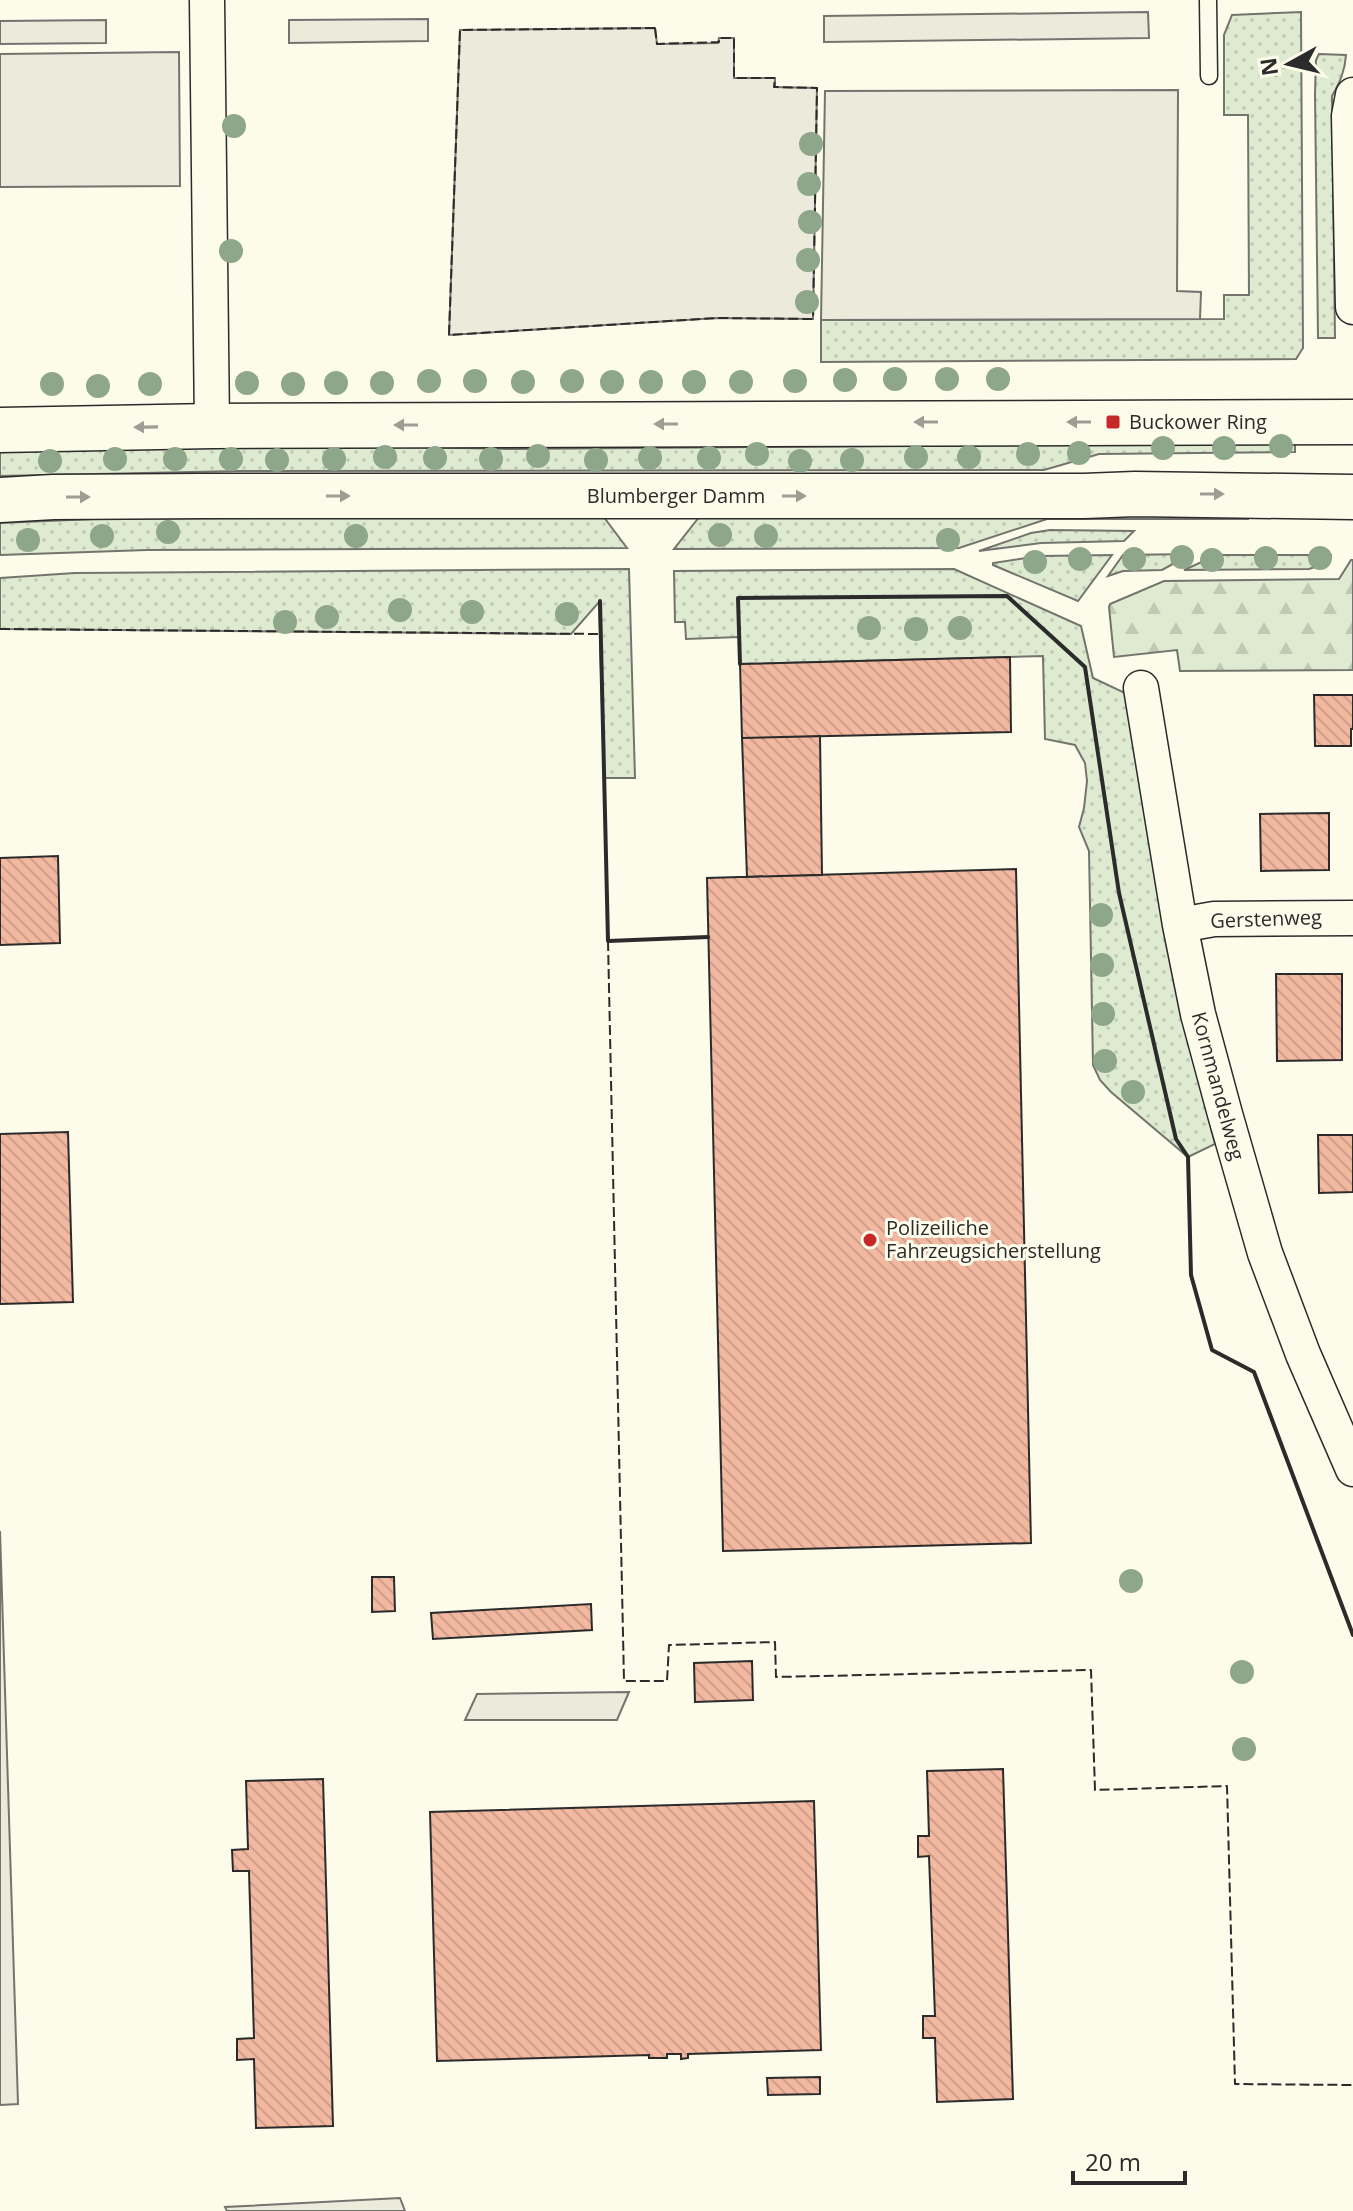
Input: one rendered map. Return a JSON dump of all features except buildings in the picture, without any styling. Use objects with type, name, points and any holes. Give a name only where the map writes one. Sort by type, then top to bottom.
[{"type":"main road","points":[[0,430],[212,426],[1353,422]]},
{"type":"main road","name":"Blumberger Damm","points":[[0,500],[201,496],[1150,494],[1353,497]]},
{"type":"street","points":[[207,0],[212,426]]},
{"type":"street","points":[[1353,95],[1349,116],[1353,307]]},
{"type":"street","name":"Kornmandelweg","points":[[1141,688],[1180,925],[1198,1014],[1254,1219],[1303,1354],[1353,1469]]},
{"type":"street","name":"Gerstenweg","points":[[1180,925],[1214,919],[1353,918]]},
{"type":"lane","points":[[1208,0],[1209,76]]},
{"type":"green space","points":[[1301,12],[1303,348],[1296,359],[821,362],[821,320],[1224,319],[1224,295],[1249,295],[1248,115],[1224,115],[1224,35],[1232,15]]},
{"type":"green space","points":[[1319,54],[1346,55],[1342,76],[1332,96],[1335,338],[1318,338],[1315,94]]},
{"type":"green space","points":[[1295,443],[1295,452],[1099,454],[1044,470],[239,471],[0,476],[0,452],[80,448],[360,446],[511,449]]},
{"type":"green space","points":[[603,516],[627,548],[147,550],[0,555],[0,523],[94,519]]},
{"type":"green space","points":[[700,516],[1248,516],[1248,519],[1047,519],[959,548],[674,549]]},
{"type":"green space","points":[[1050,530],[1134,531],[1124,541],[1041,543],[979,551],[1031,533]]},
{"type":"green space","points":[[1191,554],[1162,570],[1123,571],[1108,576],[1123,555]]},
{"type":"green space","points":[[1112,555],[1078,601],[993,565],[1040,556]]},
{"type":"green space","points":[[1217,555],[1331,555],[1330,562],[1309,569],[1184,570]]},
{"type":"green space","points":[[1351,560],[1353,670],[1180,671],[1177,650],[1114,657],[1110,604],[1164,581],[1339,579]]},
{"type":"green space","points":[[629,569],[635,778],[604,778],[599,602],[571,634],[0,629],[0,578],[75,573]]},
{"type":"green space","points":[[954,569],[1081,626],[1093,678],[1129,697],[1188,1034],[1215,1144],[1188,1157],[1111,1092],[1100,1080],[1093,1065],[1089,851],[1079,827],[1087,781],[1085,763],[1075,745],[1045,739],[1043,656],[740,664],[739,637],[686,639],[685,622],[675,622],[674,571]]},
{"type":"shaded area","points":[[1148,12],[1149,38],[824,42],[824,16]]},
{"type":"shaded area","points":[[428,19],[428,41],[289,43],[289,20]]},
{"type":"shaded area","points":[[106,20],[106,43],[0,44],[0,21]]},
{"type":"shaded area","points":[[655,28],[657,44],[718,43],[719,38],[734,38],[734,78],[775,78],[775,87],[817,88],[813,319],[717,318],[449,335],[460,30]]},
{"type":"shaded area","points":[[179,52],[180,186],[0,187],[0,54]]},
{"type":"shaded area","points":[[1178,90],[1177,291],[1201,292],[1200,319],[821,320],[825,91]]},
{"type":"shaded area","points":[[0,1531],[18,2104],[0,2105]]},
{"type":"shaded area","points":[[629,1692],[617,1720],[465,1720],[477,1694]]},
{"type":"shaded area","points":[[400,2198],[405,2211],[227,2211],[225,2207]]},
{"type":"fence","points":[[655,28],[657,44],[719,42],[719,38],[734,38],[734,78],[775,78],[774,87],[817,88],[813,319],[717,318],[449,335],[460,30],[655,28]]},
{"type":"fence","points":[[0,629],[599,634]]},
{"type":"fence","points":[[608,941],[624,1681],[667,1681],[669,1645],[775,1642],[776,1677],[1091,1670],[1095,1790],[1227,1786],[1235,2084],[1353,2085]]},
{"type":"wall","points":[[740,664],[738,598],[1007,596],[1085,667],[1119,893],[1176,1139],[1188,1157],[1191,1275],[1212,1350],[1254,1372],[1353,1635]]},
{"type":"wall","points":[[600,601],[608,941],[708,937]]},
{"type":"place","name":"Buckower Ring","points":[[1113,422]]},
{"type":"place","name":"Polizeiliche Fahrzeugsicherstellung","points":[[870,1240]]}]
